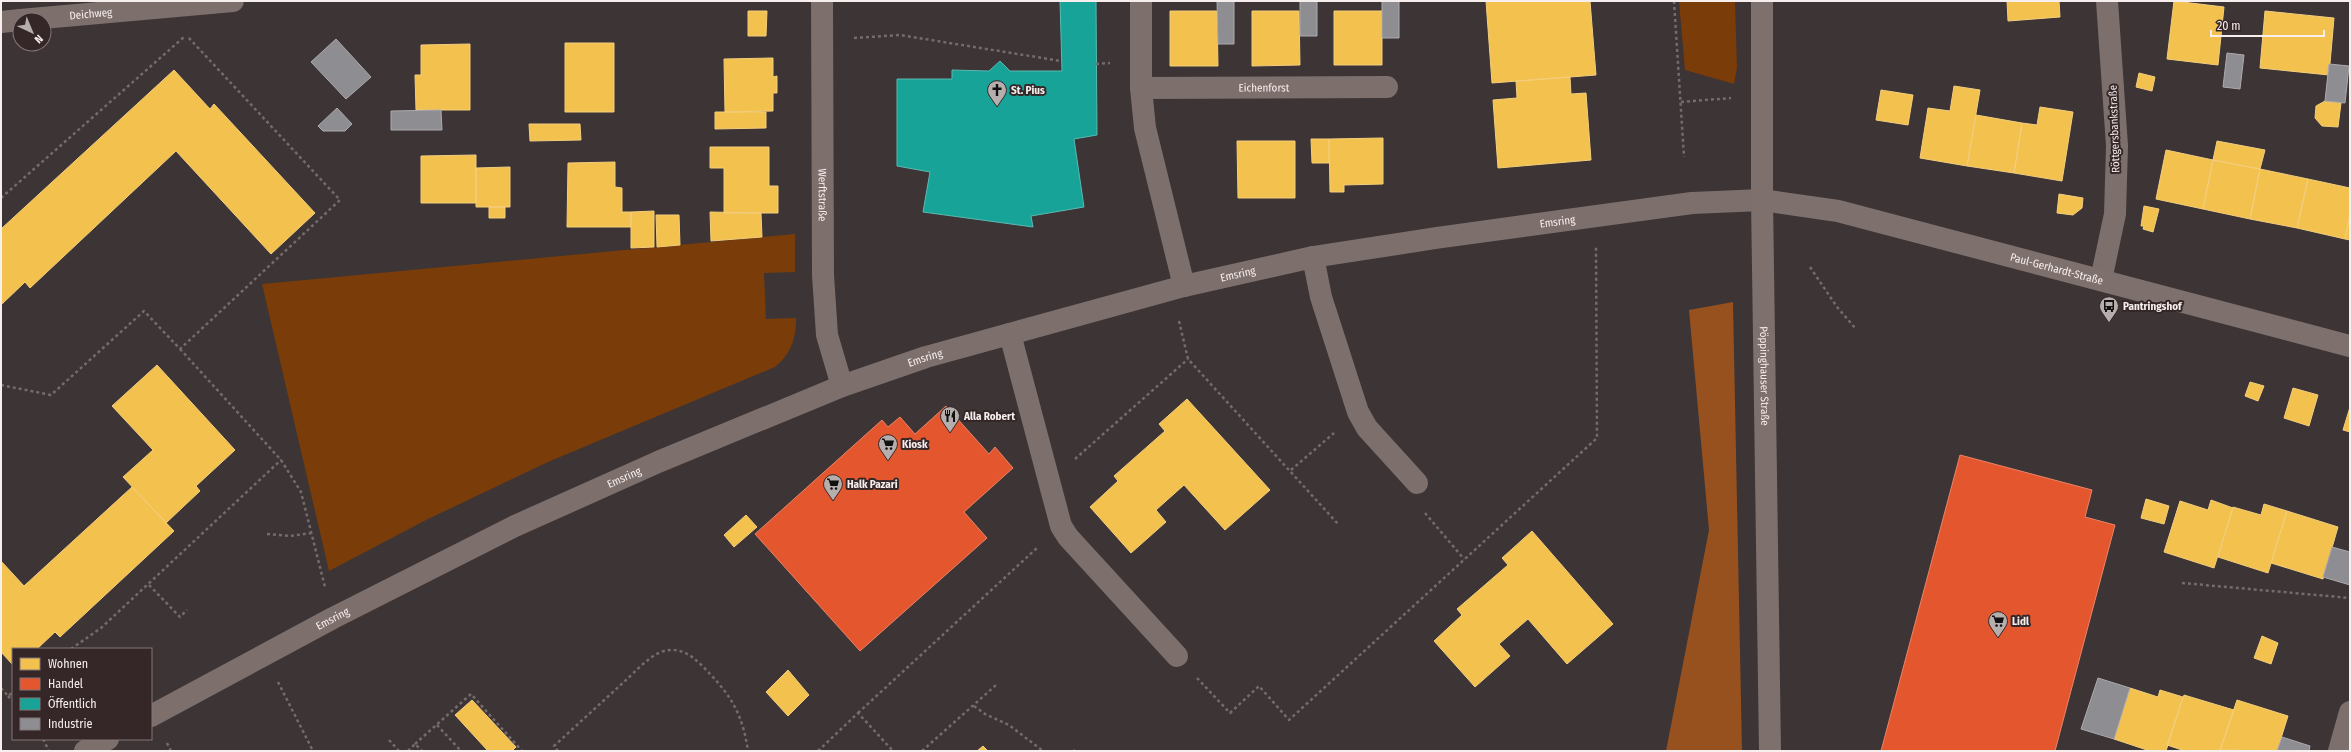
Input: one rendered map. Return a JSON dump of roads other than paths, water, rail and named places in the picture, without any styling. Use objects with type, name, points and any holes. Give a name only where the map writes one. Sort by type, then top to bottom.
[{"type":"main road","name":"Pöppinghauser Straße","points":[[1762,1],[1762,200],[1770,751]]},
{"type":"main road","name":"Paul-Gerhardt-Straße","points":[[1762,200],[1838,211],[2350,346]]},
{"type":"street","name":"Deichweg","points":[[52,17],[233,1]]},
{"type":"street","name":"Werftstraße","points":[[822,1],[823,275],[827,335],[842,386]]},
{"type":"street","points":[[1141,1],[1141,88],[1145,128],[1178,287]]},
{"type":"street","name":"Röttgersbankstraße","points":[[2101,280],[2114,214],[2117,146],[2107,1]]},
{"type":"street","name":"Deichweg","points":[[1,22],[12,21]]},
{"type":"street","name":"Eichenforst","points":[[1141,88],[1387,87]]},
{"type":"street","name":"Emsring","points":[[152,715],[333,618],[515,526],[658,462],[842,386],[926,356],[1178,287],[1313,257],[1692,203],[1762,200]]},
{"type":"street","points":[[1313,257],[1321,297],[1358,412],[1367,428],[1417,483]]},
{"type":"street","points":[[1010,334],[1061,526],[1068,537],[1177,656]]},
{"type":"street","points":[[2339,751],[2350,712]]},
{"type":"street","points":[[85,751],[106,740]]},
{"type":"place","name":"St. Pius","points":[[997,107]]},
{"type":"place","name":"Pantringshof","points":[[2109,323]]},
{"type":"place","name":"Alla Robert","points":[[950,433]]},
{"type":"place","name":"Kiosk","points":[[888,461]]},
{"type":"place","name":"Halk Pazari","points":[[833,501]]},
{"type":"place","name":"Lidl","points":[[1998,638]]}]
